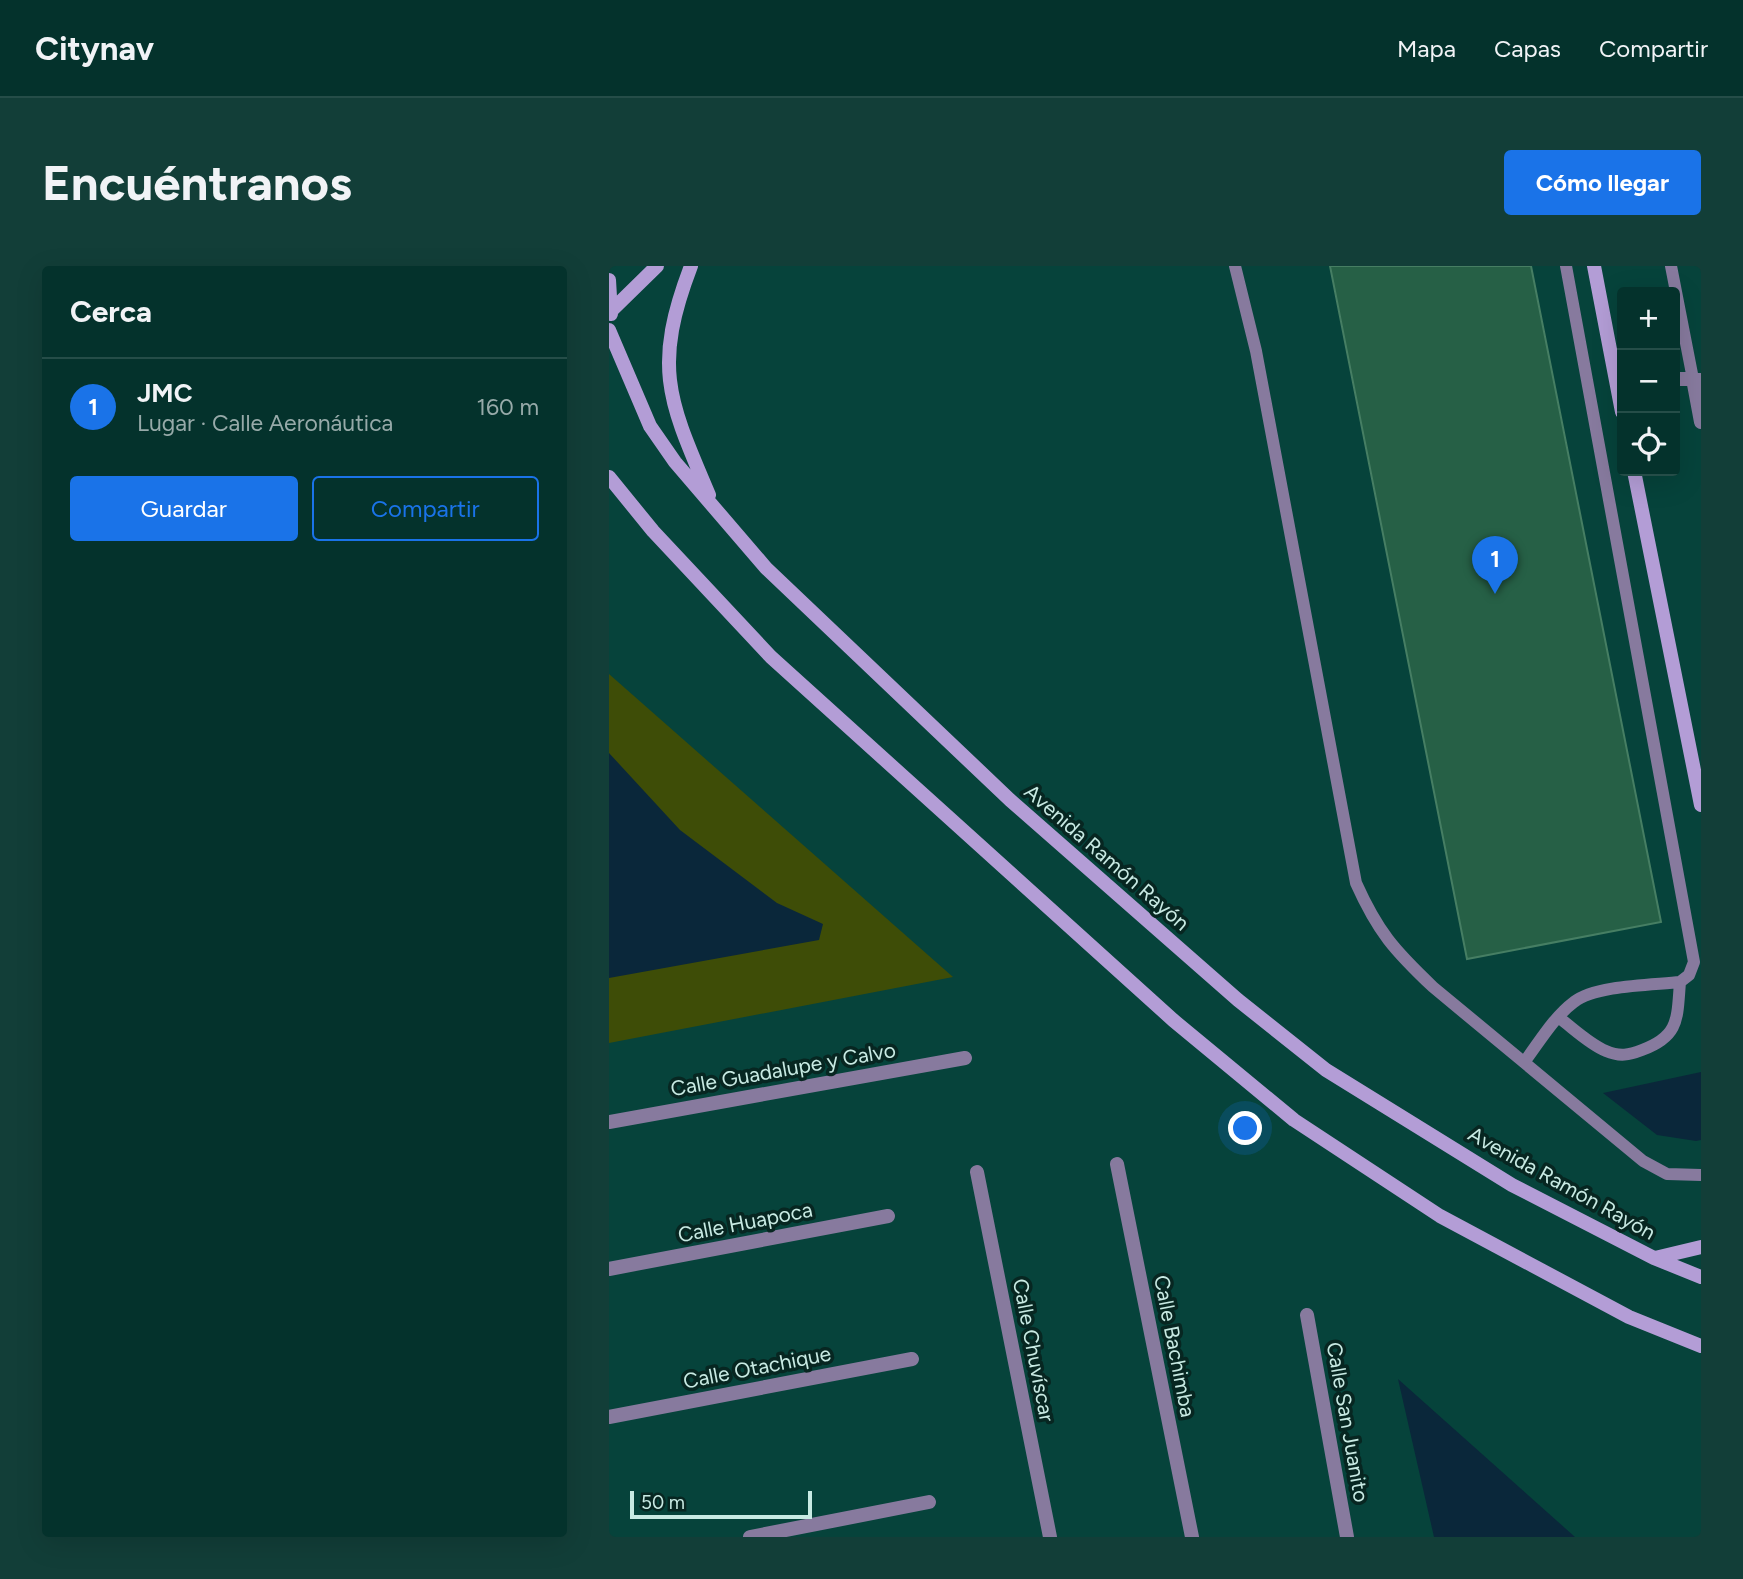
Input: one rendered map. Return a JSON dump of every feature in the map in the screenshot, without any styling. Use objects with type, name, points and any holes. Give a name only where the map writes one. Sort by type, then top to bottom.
[{"type":"main road","points":[[612,310],[657,266]]},
{"type":"main road","points":[[691,266],[674,317],[667,368],[676,415],[716,513]]},
{"type":"main road","points":[[1594,266],[1617,370]]},
{"type":"main road","points":[[609,280],[612,310],[609,328]]},
{"type":"main road","name":"Avenida Ramón Rayón","points":[[609,328],[650,426],[716,513],[765,568],[1010,800],[1257,1015],[1326,1070],[1501,1178],[1654,1258],[1701,1277]]},
{"type":"main road","points":[[1635,476],[1701,805]]},
{"type":"main road","points":[[609,477],[662,541],[771,657],[1173,1020],[1293,1120],[1440,1216],[1629,1317],[1701,1346]]},
{"type":"main road","points":[[1654,1258],[1701,1247]]},
{"type":"street","points":[[1697,379],[1701,422]]},
{"type":"street","name":"Calle Guadalupe y Calvo","points":[[609,1122],[965,1058]]},
{"type":"street","name":"Calle Bachimba","points":[[1117,1164],[1192,1537]]},
{"type":"street","name":"Calle Chuvíscar","points":[[977,1172],[1050,1537]]},
{"type":"street","name":"Calle Huapoca","points":[[609,1269],[888,1216]]},
{"type":"street","name":"Calle San Juanito","points":[[1307,1315],[1347,1537]]},
{"type":"street","name":"Calle Otachique","points":[[609,1417],[912,1359]]},
{"type":"street","points":[[750,1537],[929,1502]]},
{"type":"lane","points":[[1235,266],[1256,351],[1356,883],[1374,924],[1400,956],[1459,1010],[1525,1061],[1643,1161],[1667,1174],[1701,1175]]},
{"type":"lane","points":[[1525,1061],[1558,1017],[1576,999],[1598,992],[1680,982],[1689,975],[1694,962],[1566,266]]},
{"type":"lane","points":[[1671,266],[1697,379]]},
{"type":"lane","points":[[1558,1017],[1603,1050],[1618,1056],[1629,1055],[1661,1043],[1671,1032],[1677,1019],[1680,982]]},
{"type":"green space","points":[[609,674],[953,977],[609,1043]]},
{"type":"water","points":[[609,753],[680,830],[777,903],[823,924],[819,940],[609,978]]},
{"type":"water","points":[[1701,1072],[1701,1140],[1657,1135],[1603,1093]]},
{"type":"water","points":[[1398,1379],[1575,1537],[1434,1537]]},
{"type":"building","points":[[1330,266],[1531,266],[1661,922],[1467,959]]},
{"type":"place","name":"JMC","points":[[1495,594]]}]
